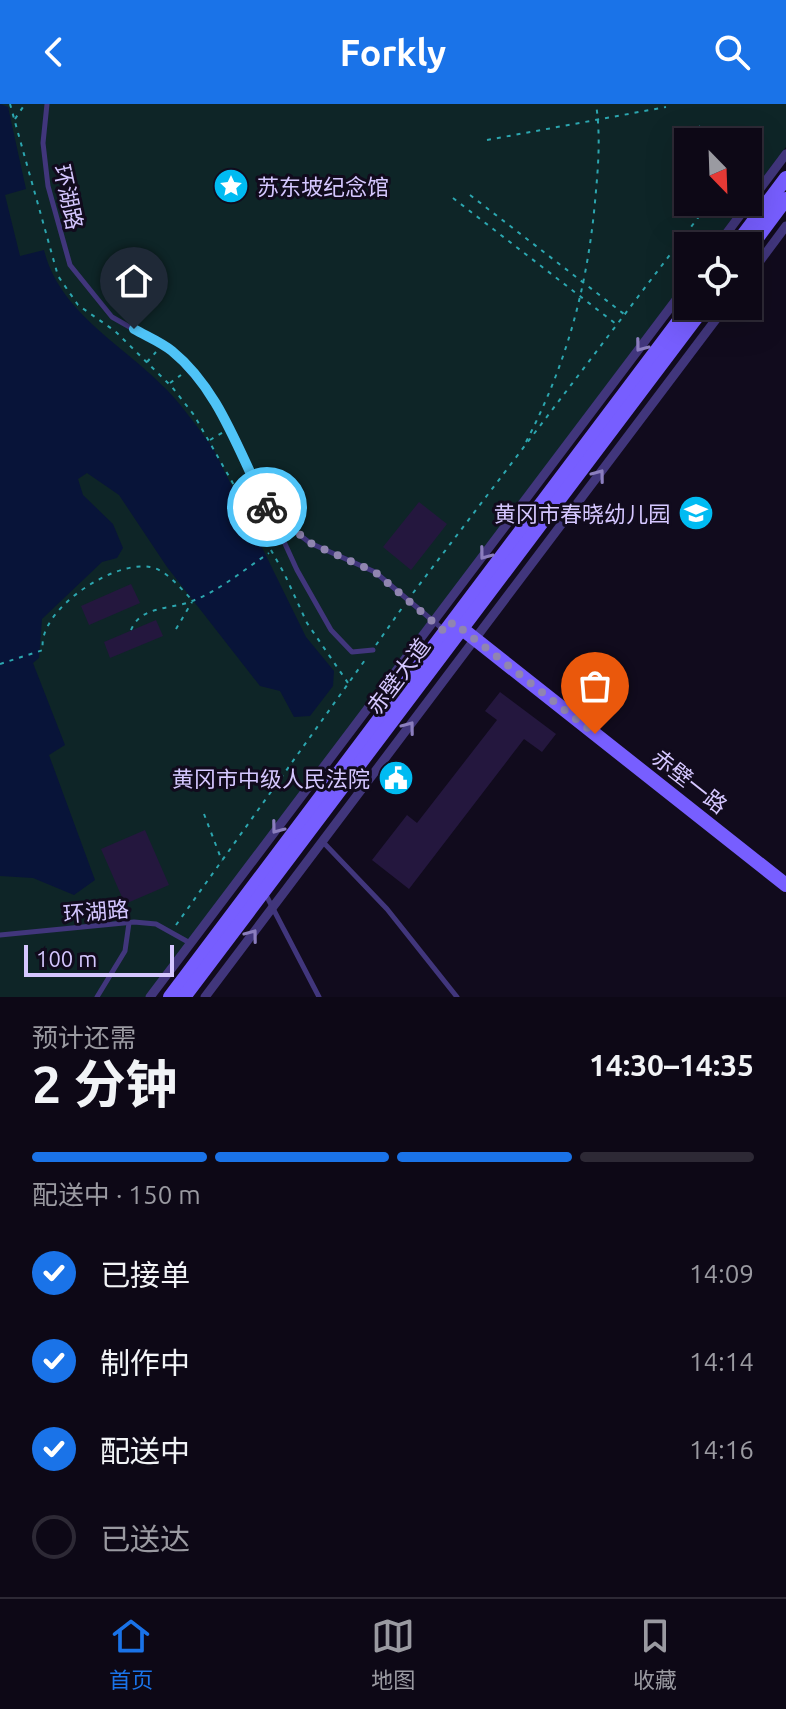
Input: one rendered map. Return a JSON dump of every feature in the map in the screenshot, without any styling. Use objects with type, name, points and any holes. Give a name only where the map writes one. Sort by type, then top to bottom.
[{"type":"main road","points":[[746,232],[786,178]]},
{"type":"main road","points":[[761,232],[786,199]]},
{"type":"main road","name":"赤壁大道","points":[[184,997],[680,320]]},
{"type":"main road","name":"赤壁大道","points":[[170,997],[453,627],[694,320]]},
{"type":"main road","name":"赤壁一路","points":[[453,627],[476,639],[786,885]]},
{"type":"street","points":[[728,232],[786,154]]},
{"type":"street","points":[[762,258],[786,226]]},
{"type":"street","points":[[150,997],[674,303]]},
{"type":"street","points":[[205,997],[715,320]]},
{"type":"lane","name":"环湖路","points":[[47,104],[43,143],[48,186],[70,265],[112,317],[162,345],[188,369],[230,428],[282,537],[338,638],[352,652],[373,650]]},
{"type":"lane","points":[[269,511],[310,543],[375,572],[434,621],[453,627]]},
{"type":"lane","points":[[323,842],[387,909],[457,997]]},
{"type":"lane","points":[[264,891],[319,997]]},
{"type":"lane","name":"环湖路","points":[[0,935],[129,923],[156,924],[190,944]]},
{"type":"lane","points":[[97,997],[125,951],[129,923]]},
{"type":"path","points":[[10,104],[58,276],[78,305],[115,331],[169,383],[210,440],[320,645],[348,683]]},
{"type":"path","points":[[15,119],[25,104]]},
{"type":"path","points":[[522,449],[555,383],[582,298],[599,150],[596,104]]},
{"type":"path","points":[[487,140],[666,107]]},
{"type":"path","points":[[470,195],[625,315]]},
{"type":"path","points":[[453,198],[617,325]]},
{"type":"path","points":[[172,931],[409,599],[699,216]]},
{"type":"path","points":[[146,363],[162,345]]},
{"type":"path","points":[[169,383],[188,369]]},
{"type":"path","points":[[210,440],[230,428]]},
{"type":"path","points":[[265,545],[282,537]]},
{"type":"path","points":[[131,630],[138,618],[152,610],[193,601],[270,553]]},
{"type":"path","points":[[0,664],[43,650],[46,625],[81,591],[103,576],[149,566],[163,574],[193,601]]},
{"type":"path","points":[[176,629],[193,601]]},
{"type":"path","points":[[204,814],[222,861]]},
{"type":"green space","points":[[0,104],[786,104],[786,147],[762,179],[762,128],[674,128],[674,216],[734,216],[722,232],[674,232],[674,296],[146,997],[0,997]]},
{"type":"water","points":[[0,104],[8,107],[26,189],[5,195],[20,256],[44,250],[52,273],[79,311],[167,390],[213,448],[306,637],[334,671],[333,686],[310,716],[294,717],[280,691],[260,686],[167,567],[119,495],[87,473],[78,479],[83,495],[113,524],[123,548],[117,558],[102,562],[42,619],[39,658],[33,663],[65,745],[49,755],[95,880],[74,895],[33,878],[0,876]]},
{"type":"building","points":[[419,502],[447,524],[411,570],[383,547]]},
{"type":"building","points":[[131,584],[140,603],[89,625],[81,606]]},
{"type":"building","points":[[156,620],[163,636],[110,658],[104,642]]},
{"type":"building","points":[[500,692],[556,734],[542,752],[524,739],[409,889],[372,860],[407,815],[417,823],[497,720],[485,711]]},
{"type":"building","points":[[145,830],[169,885],[125,904],[101,849]]},
{"type":"way so far","points":[[267,507],[310,543],[375,572],[445,632],[453,622],[595,734]]},
{"type":"place","name":"苏东坡纪念馆","points":[[231,186]]},
{"type":"place","name":"黄冈市春晓幼儿园","points":[[696,513]]},
{"type":"place","name":"黄冈市中级人民法院","points":[[396,778]]},
{"type":"route","points":[[134,329],[172,351],[209,394],[237,439],[267,507]]}]
